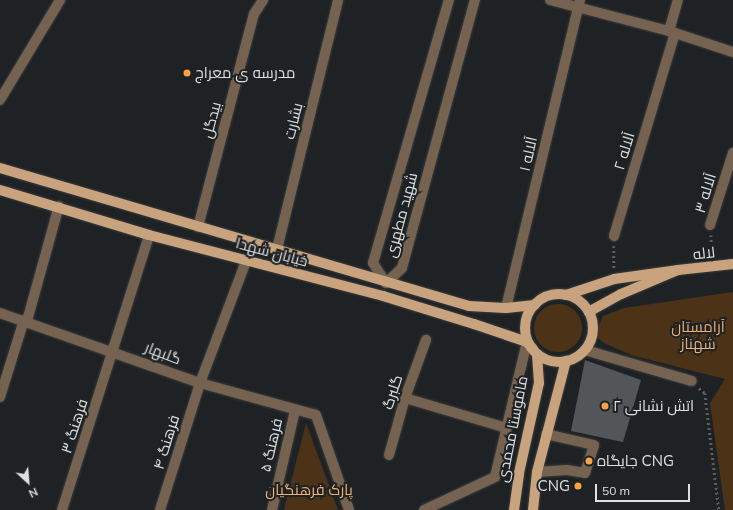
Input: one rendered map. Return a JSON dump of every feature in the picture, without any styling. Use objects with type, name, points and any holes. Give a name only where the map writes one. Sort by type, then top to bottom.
[{"type":"main road","name":"خیابان شهدا","points":[[0,168],[277,249],[386,283],[469,306],[506,308],[534,305]]},
{"type":"main road","name":"خیابان شهدا","points":[[0,190],[59,206],[149,235],[383,296],[532,348]]},
{"type":"main road","name":"لاله","points":[[678,270],[714,268],[733,264]]},
{"type":"main road","points":[[566,295],[579,301],[589,312],[593,331],[585,350],[566,361],[551,361],[532,348],[525,327],[534,305],[555,295],[566,295],[614,279],[678,270]]},
{"type":"main road","points":[[589,312],[621,294],[678,270]]},
{"type":"main road","name":"ماموستا محمدی","points":[[514,510],[519,473],[539,383],[532,348]]},
{"type":"main road","points":[[533,510],[537,472],[566,361]]},
{"type":"street","points":[[0,100],[60,0]]},
{"type":"street","name":"بیدگل","points":[[198,227],[254,14],[263,0]]},
{"type":"street","name":"بشارت","points":[[277,249],[338,0]]},
{"type":"street","name":"شهید مطهری","points":[[449,0],[373,263],[386,283],[402,268],[475,0]]},
{"type":"street","points":[[550,0],[579,4],[733,52]]},
{"type":"street","name":"آلاله ۲","points":[[614,236],[672,32],[678,0]]},
{"type":"street","name":"آلاله ۱","points":[[506,308],[579,4]]},
{"type":"street","name":"آلاله ۳","points":[[710,225],[733,153]]},
{"type":"street","points":[[0,397],[26,320],[59,206]]},
{"type":"street","name":"فرهنگ ۳","points":[[62,510],[114,351],[149,235]]},
{"type":"street","name":"فرهنگ ۴","points":[[160,510],[200,383],[246,261]]},
{"type":"street","points":[[383,296],[386,283]]},
{"type":"street","name":"گلبهار","points":[[0,313],[26,320],[200,383],[316,415],[349,510]]},
{"type":"street","name":"گلبرگ","points":[[389,455],[405,398],[426,340]]},
{"type":"street","points":[[424,510],[495,477],[507,428],[532,348]]},
{"type":"street","points":[[585,350],[692,381]]},
{"type":"street","points":[[405,398],[507,428]]},
{"type":"street","name":"فرهنگ ۵","points":[[272,510],[295,410]]},
{"type":"street","points":[[537,472],[567,470],[585,473],[594,445],[546,434]]},
{"type":"path","name":"آلاله ۳","points":[[710,225],[714,268]]},
{"type":"path","points":[[614,236],[614,279]]},
{"type":"path","points":[[692,381],[705,393],[719,510]]},
{"type":"green space","name":"آرامستان شهناز","points":[[733,292],[733,510],[725,510],[710,403],[725,379],[631,355],[604,343],[598,338],[597,331],[603,316],[624,308]]},
{"type":"green space","points":[[553,304],[563,304],[575,311],[582,323],[582,333],[575,345],[563,352],[553,352],[545,348],[538,341],[534,333],[534,323],[538,315],[545,308]]},
{"type":"green space","name":"پارک فرهنگیان","points":[[306,423],[338,510],[284,510]]},
{"type":"building","name":"اتش نشانی ۲","points":[[585,360],[641,380],[623,442],[571,431]]},
{"type":"place","name":"مدرسه ی معراج","points":[[187,73]]},
{"type":"place","name":"اتش نشانی ۲","points":[[605,406]]},
{"type":"place","name":"جایگاه CNG","points":[[589,461]]},
{"type":"place","name":"CNG","points":[[578,486]]}]
